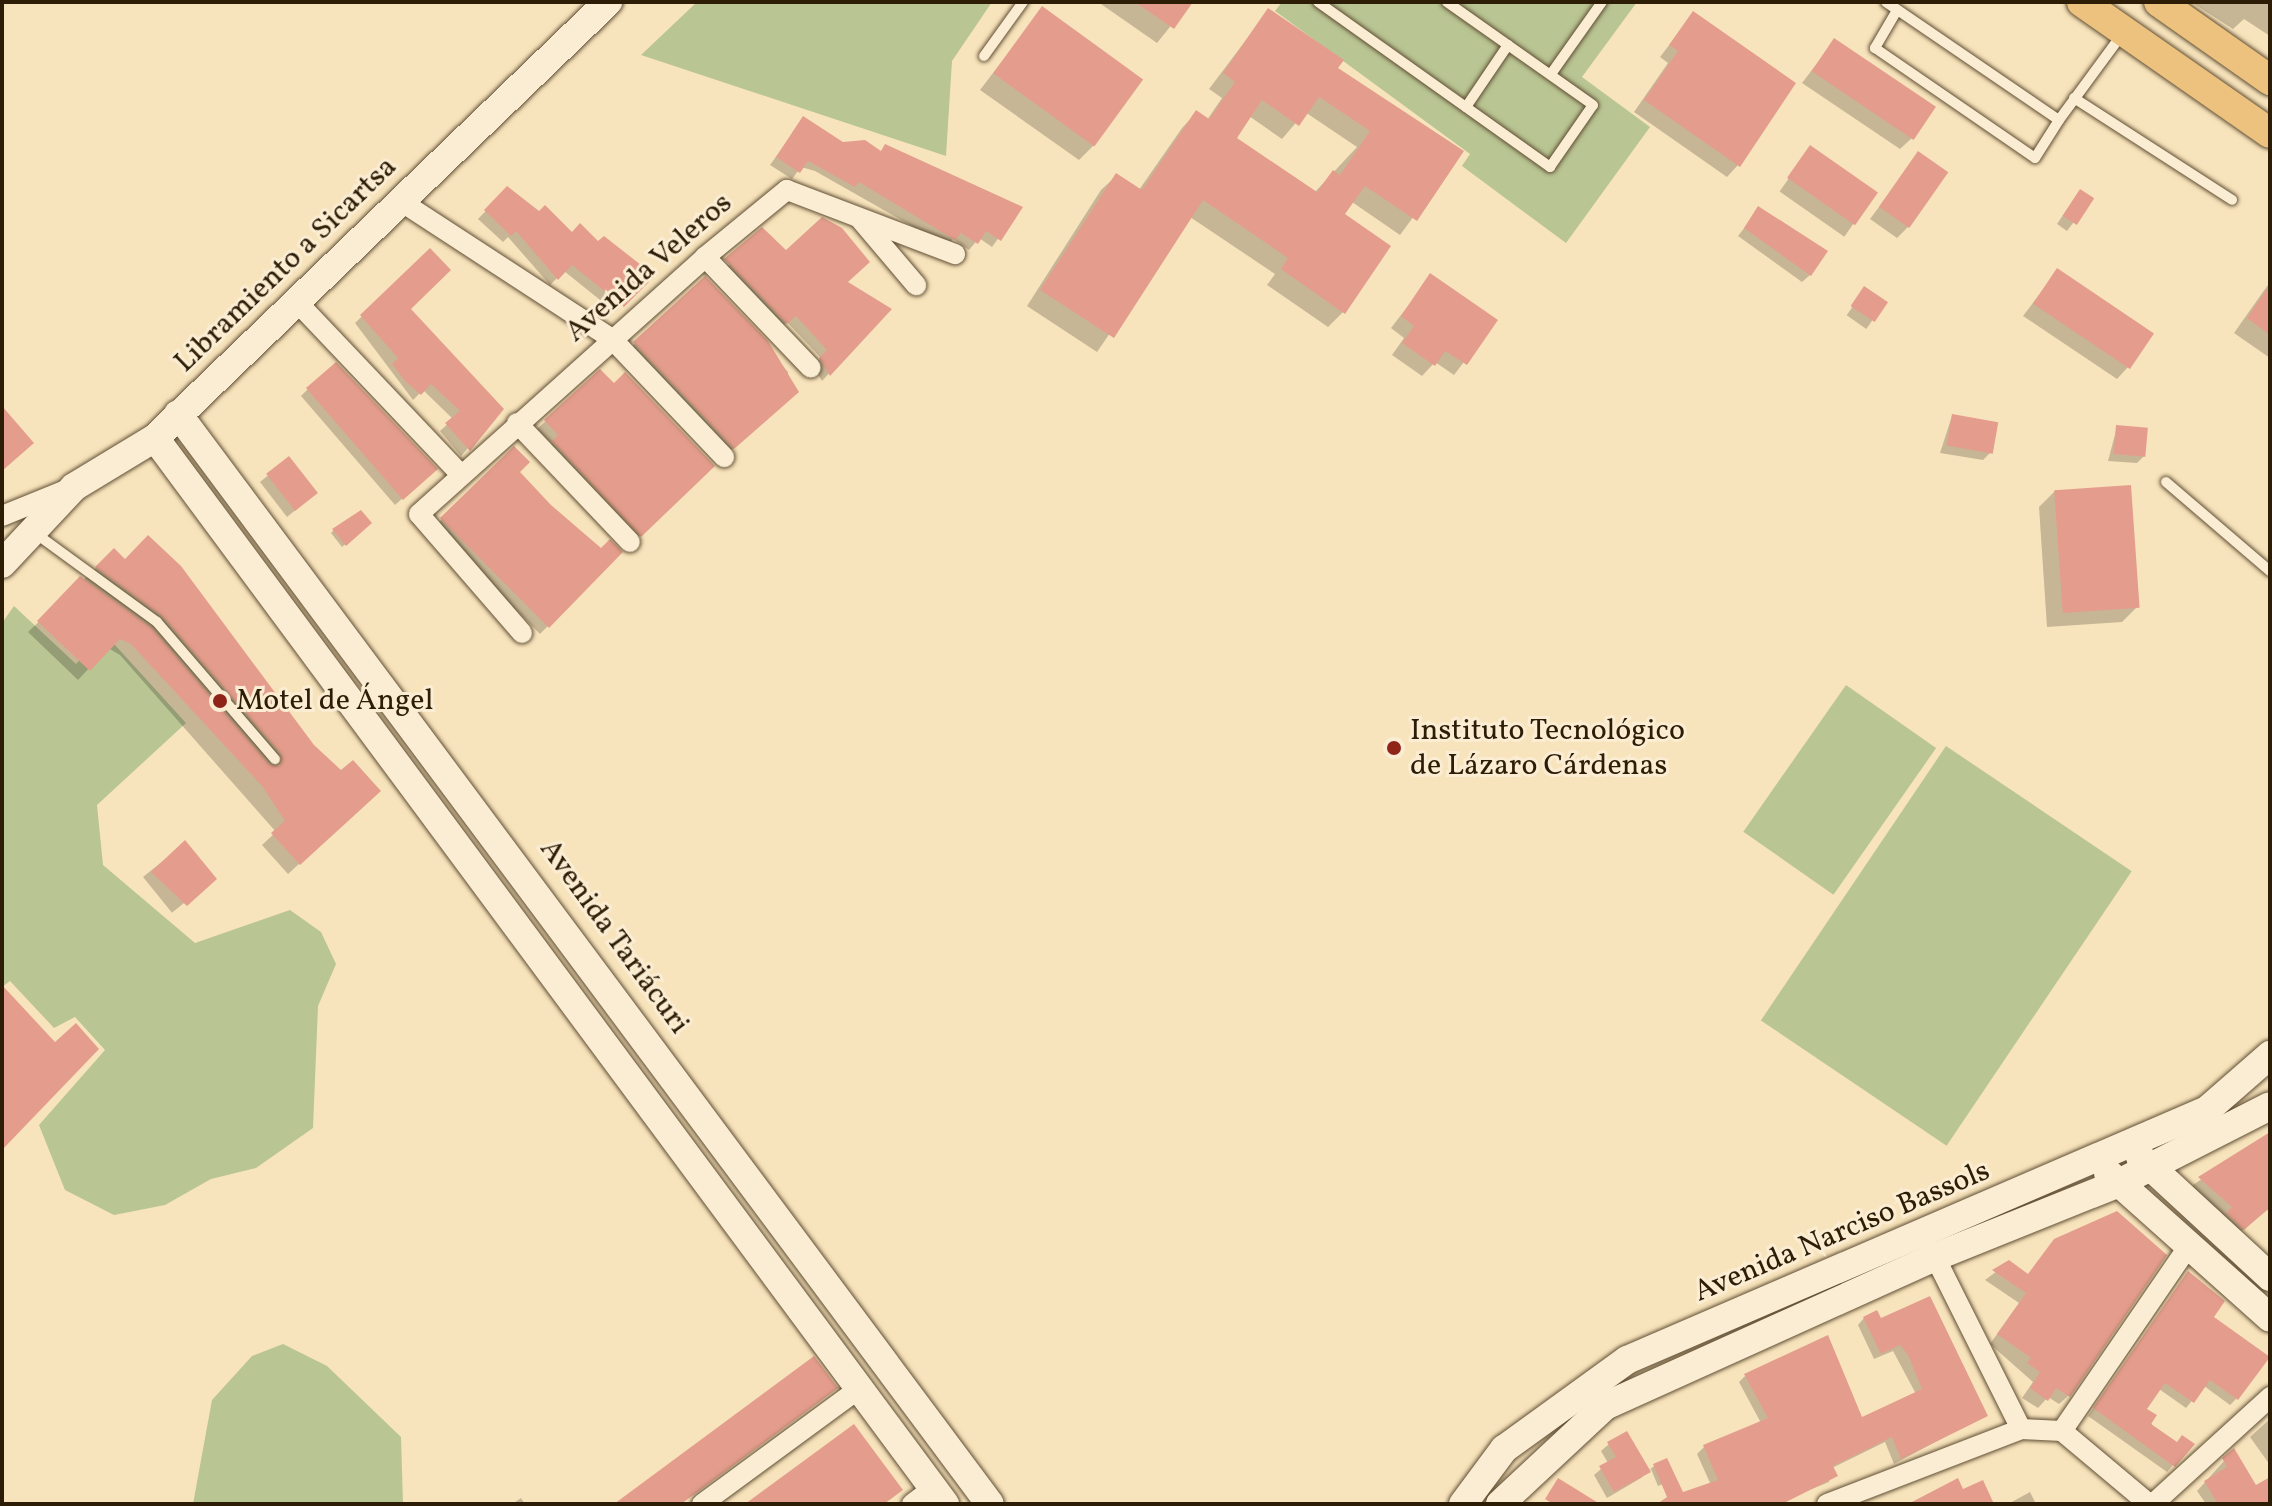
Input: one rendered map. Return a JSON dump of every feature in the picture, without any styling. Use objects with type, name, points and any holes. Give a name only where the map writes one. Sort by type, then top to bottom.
[{"type":"main road","points":[[2082,2],[2270,133]]},
{"type":"main road","points":[[2177,7],[2266,78],[2238,111]]},
{"type":"street","name":"Libramiento a Sicartsa","points":[[2,564],[74,487],[155,438],[608,2]]},
{"type":"street","name":"Avenida Veleros","points":[[522,633],[419,514],[459,473],[705,257],[787,190],[955,254]]},
{"type":"street","points":[[402,202],[612,339],[724,457]]},
{"type":"street","points":[[857,216],[916,285]]},
{"type":"street","points":[[705,257],[811,368]]},
{"type":"street","points":[[297,302],[459,473]]},
{"type":"street","name":"Avenida Tariácuri","points":[[178,414],[451,774],[990,1504]]},
{"type":"street","points":[[517,423],[630,542]]},
{"type":"street","points":[[155,438],[418,800],[861,1387],[930,1499]]},
{"type":"street","points":[[2,516],[74,487]]},
{"type":"street","points":[[418,800],[451,774]]},
{"type":"street","name":"Avenida Narciso Bassols","points":[[1463,1504],[1504,1449],[1627,1360],[2096,1161],[2207,1110],[2270,1055]]},
{"type":"street","name":"Avenida Narciso Bassols","points":[[1500,1504],[1605,1406],[1935,1257],[2119,1183],[2270,1106]]},
{"type":"street","points":[[2128,1144],[2149,1167],[2270,1277]]},
{"type":"street","points":[[2096,1161],[2270,1318]]},
{"type":"street","points":[[2062,1431],[2190,1244]]},
{"type":"street","points":[[1935,1257],[2021,1429]]},
{"type":"street","points":[[702,1504],[861,1387]]},
{"type":"street","points":[[1827,1504],[2021,1429],[2062,1431],[2151,1504],[2270,1397]]},
{"type":"street","points":[[1504,1449],[1527,1476]]},
{"type":"lane","points":[[984,56],[1023,2]]},
{"type":"lane","points":[[1318,2],[1550,167],[1593,105],[1447,2]]},
{"type":"lane","points":[[1551,74],[1602,2]]},
{"type":"lane","points":[[1886,2],[1896,12],[2059,120]]},
{"type":"lane","points":[[1896,12],[1875,48],[2035,158],[2074,98],[2124,32]]},
{"type":"lane","points":[[1466,107],[1508,45]]},
{"type":"lane","points":[[2074,98],[2232,200]]},
{"type":"lane","points":[[2166,482],[2270,571]]},
{"type":"lane","points":[[34,531],[157,622],[275,759]]},
{"type":"green space","points":[[697,2],[992,2],[952,61],[946,156],[641,55]]},
{"type":"green space","points":[[1282,2],[1637,2],[1582,77],[1650,127],[1566,243],[1462,166],[1470,154],[1275,11]]},
{"type":"green space","points":[[14,606],[76,664],[105,634],[186,723],[97,805],[103,865],[195,943],[290,910],[321,932],[336,964],[318,1006],[313,1128],[256,1168],[211,1179],[165,1205],[114,1215],[65,1190],[39,1125],[105,1050],[75,1017],[54,1028],[10,981],[2,987],[2,623]]},
{"type":"green space","points":[[1846,685],[1936,748],[1833,895],[1743,832]]},
{"type":"green space","points":[[1946,746],[2132,871],[1947,1146],[1761,1020]]},
{"type":"green space","points":[[283,1344],[327,1366],[401,1437],[403,1504],[193,1504],[212,1400],[252,1356]]},
{"type":"building","points":[[1135,2],[1193,2],[1174,29]]},
{"type":"building","points":[[1042,6],[1143,79],[1094,147],[993,73]]},
{"type":"building","points":[[1268,8],[1344,60],[1338,68],[1464,151],[1417,221],[1365,186],[1345,214],[1391,246],[1345,314],[1281,269],[1288,258],[1203,200],[1114,338],[1040,290],[1116,173],[1142,190],[1196,110],[1209,119],[1235,82],[1223,73]],"holes":[[[1319,97],[1370,131],[1340,175],[1333,170],[1317,192],[1237,138],[1262,100],[1299,126]]]},
{"type":"building","points":[[1693,11],[1796,83],[1740,167],[1644,100],[1678,51],[1669,45]]},
{"type":"building","points":[[1834,38],[1936,107],[1914,140],[1812,71]]},
{"type":"building","points":[[803,116],[843,142],[865,140],[881,151],[885,144],[1023,207],[1001,241],[986,231],[978,244],[961,233],[955,240],[859,182],[855,187],[808,161],[800,173],[776,157]]},
{"type":"building","points":[[1810,145],[1878,193],[1855,225],[1787,178]]},
{"type":"building","points":[[1918,151],[1948,172],[1909,228],[1879,207]]},
{"type":"building","points":[[507,186],[539,211],[545,205],[572,232],[580,223],[598,241],[604,236],[655,276],[624,307],[572,265],[558,280],[516,231],[511,236],[484,210]]},
{"type":"building","points":[[2080,189],[2094,198],[2077,225],[2063,216]]},
{"type":"building","points":[[1758,206],[1828,251],[1811,276],[1744,228]]},
{"type":"building","points":[[822,217],[842,228],[870,262],[848,282],[892,309],[830,376],[819,358],[827,350],[796,316],[787,324],[724,259],[762,227],[786,250]]},
{"type":"building","points":[[430,248],[451,270],[411,309],[504,409],[470,451],[445,423],[460,411],[431,384],[421,395],[405,381],[392,364],[398,358],[360,315]]},
{"type":"building","points":[[2057,268],[2154,333],[2130,369],[2033,304]]},
{"type":"building","points":[[1430,273],[1498,320],[1467,365],[1445,351],[1435,366],[1402,343],[1414,326],[1401,316]]},
{"type":"building","points":[[705,276],[768,341],[799,392],[734,449],[633,342]]},
{"type":"building","points":[[2270,284],[2270,335],[2247,318]]},
{"type":"building","points":[[1864,286],[1888,302],[1875,322],[1851,306]]},
{"type":"building","points":[[336,362],[438,469],[403,500],[306,388]]},
{"type":"building","points":[[600,369],[614,383],[625,372],[715,466],[641,537],[552,441],[558,435],[544,420]]},
{"type":"building","points":[[2,406],[34,443],[2,471]]},
{"type":"building","points":[[1952,414],[1998,422],[1993,454],[1946,446]]},
{"type":"building","points":[[2116,425],[2148,428],[2145,457],[2113,454]]},
{"type":"building","points":[[514,446],[530,462],[520,472],[551,505],[601,548],[610,539],[623,552],[549,628],[440,518]]},
{"type":"building","points":[[289,456],[318,493],[295,511],[266,474]]},
{"type":"building","points":[[2131,485],[2140,608],[2063,613],[2054,490]]},
{"type":"building","points":[[361,510],[372,523],[346,546],[332,529]]},
{"type":"building","points":[[148,535],[181,566],[314,745],[341,770],[353,760],[381,791],[300,865],[271,833],[285,821],[262,786],[131,644],[120,639],[90,671],[37,621],[80,576],[152,628],[269,764],[280,766],[281,754],[163,617],[95,567],[114,548],[125,559]]},
{"type":"building","points":[[185,840],[217,879],[187,906],[151,872]]},
{"type":"building","points":[[2,985],[55,1042],[76,1023],[99,1049],[2,1150]]},
{"type":"building","points":[[2270,1132],[2270,1207],[2244,1230],[2226,1213],[2232,1207],[2198,1177]]},
{"type":"building","points":[[2117,1211],[2167,1255],[2070,1397],[2056,1388],[2048,1401],[2030,1388],[2040,1372],[2027,1363],[2031,1358],[1997,1334],[2026,1293],[1992,1270],[2009,1260],[2028,1274],[2054,1239]]},
{"type":"building","points":[[2188,1271],[2225,1301],[2214,1317],[2270,1357],[2238,1400],[2210,1380],[2194,1403],[2165,1383],[2147,1409],[2157,1415],[2151,1424],[2177,1442],[2182,1435],[2195,1444],[2175,1467],[2093,1408]]},
{"type":"building","points":[[1930,1296],[1988,1416],[1901,1459],[1892,1437],[1833,1466],[1838,1476],[1782,1504],[1657,1504],[1667,1497],[1653,1464],[1667,1458],[1683,1492],[1718,1480],[1703,1445],[1768,1418],[1744,1374],[1828,1335],[1862,1417],[1922,1389],[1908,1355],[1900,1345],[1881,1354],[1863,1317],[1877,1310],[1881,1318]]},
{"type":"building","points":[[814,1356],[838,1388],[681,1504],[614,1504]]},
{"type":"building","points":[[854,1424],[903,1490],[884,1504],[745,1504]]},
{"type":"building","points":[[1627,1431],[1651,1472],[1614,1492],[1599,1466],[1616,1457],[1607,1442]]},
{"type":"building","points":[[2234,1448],[2256,1485],[2270,1477],[2270,1504],[2218,1504],[2204,1481],[2227,1467],[2222,1458]]},
{"type":"building","points":[[1558,1478],[1600,1504],[1553,1504],[1545,1499]]},
{"type":"building","points":[[1958,1478],[1963,1489],[1983,1480],[1994,1504],[1908,1504]]},
{"type":"place","name":"Motel de Ángel","points":[[220,701]]},
{"type":"place","name":"Instituto Tecnológico de Lázaro Cárdenas","points":[[1394,748]]}]
